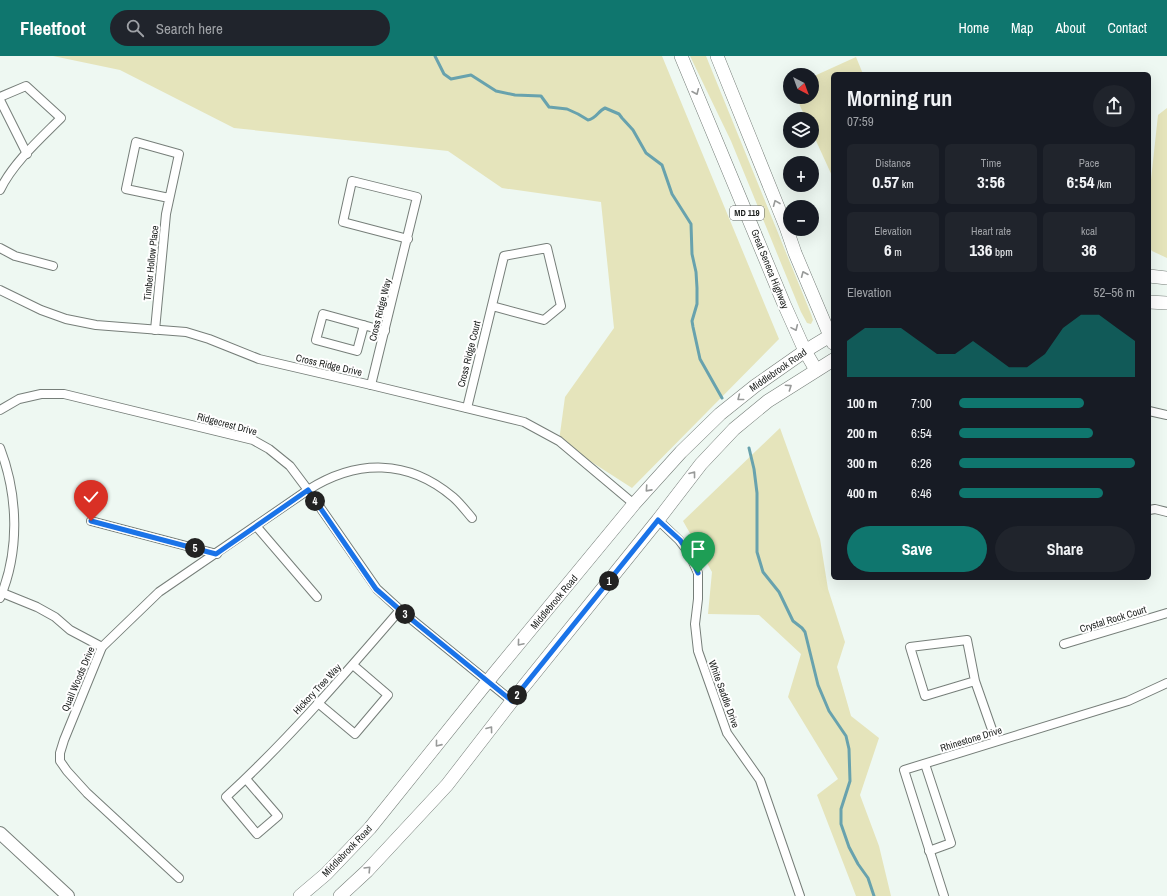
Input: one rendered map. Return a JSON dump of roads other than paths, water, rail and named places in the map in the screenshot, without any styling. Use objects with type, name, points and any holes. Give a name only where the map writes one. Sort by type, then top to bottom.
[{"type":"main road","name":"Great Seneca Highway","points":[[681,56],[784,304],[805,351],[816,370]]},
{"type":"main road","name":"MD 119","points":[[717,56],[786,227],[795,253],[831,336]]},
{"type":"main road","points":[[1151,276],[1167,278]]},
{"type":"main road","points":[[1151,302],[1167,303]]},
{"type":"main road","name":"Middlebrook Road","points":[[300,896],[326,874],[370,828],[488,681],[634,504],[681,452],[720,414],[755,386],[805,351],[831,338]]},
{"type":"main road","name":"Middlebrook Road","points":[[340,896],[367,871],[447,785],[701,464],[734,429],[768,401],[831,361]]},
{"type":"street","points":[[0,190],[6,179],[26,154],[61,118],[26,86],[0,98],[26,154]]},
{"type":"street","name":"Timber Hollow Place","points":[[155,330],[166,214],[170,198],[179,154],[136,142],[126,189],[170,198]]},
{"type":"street","name":"Cross Ridge Way","points":[[371,385],[408,239],[417,197],[352,182],[343,222],[408,239]]},
{"type":"street","points":[[0,248],[15,256],[53,266]]},
{"type":"street","name":"Cross Ridge Court","points":[[467,408],[504,256],[547,248],[561,306],[544,320],[492,306]]},
{"type":"street","name":"Cross Ridge Drive","points":[[0,290],[40,310],[66,319],[96,325],[186,332],[209,339],[259,359],[524,422],[559,441],[634,504]]},
{"type":"street","points":[[364,325],[357,351],[316,340],[323,314],[364,325],[385,331]]},
{"type":"street","name":"Ridgecrest Drive","points":[[0,410],[19,399],[41,394],[64,394],[252,440],[269,449],[290,466],[376,589],[512,701]]},
{"type":"street","points":[[1151,411],[1167,415]]},
{"type":"street","points":[[0,448],[5,460],[14,505],[13,552],[8,576],[1,594],[56,617],[70,630],[102,647]]},
{"type":"street","name":"Quail Woods Drive","points":[[179,878],[87,793],[60,761],[60,753],[64,740],[102,647],[159,592],[322,481],[348,471],[371,467],[395,469],[418,475],[439,486],[455,498],[472,518]]},
{"type":"street","points":[[1151,510],[1155,509],[1167,512]]},
{"type":"street","name":"White Saddle Drive","points":[[658,520],[680,540],[689,553],[698,573],[698,599],[695,624],[698,651],[727,734],[760,780],[800,896]]},
{"type":"street","points":[[91,521],[216,554]]},
{"type":"street","points":[[256,527],[317,597]]},
{"type":"street","name":"Hickory Tree Way","points":[[246,779],[278,816],[257,834],[226,798],[318,703],[400,610]]},
{"type":"street","name":"Crystal Rock Court","points":[[1064,644],[1167,612]]},
{"type":"street","points":[[975,681],[925,696],[910,647],[967,640],[975,681],[996,741]]},
{"type":"street","points":[[318,703],[355,734],[388,695],[353,665]]},
{"type":"street","name":"Rhinestone Drive","points":[[944,896],[904,770],[1128,701],[1167,683]]},
{"type":"street","points":[[925,764],[951,843],[929,851]]},
{"type":"street","points":[[0,833],[68,896]]},
{"type":"waterway","points":[[435,56],[444,74],[451,79],[471,75],[496,91],[515,95],[541,96],[549,107],[567,109],[588,120],[593,118],[605,108],[619,114],[633,130],[646,153],[662,165],[672,194],[691,224],[692,254],[696,272],[697,288],[697,304],[692,321],[693,327],[700,359],[722,398]]},
{"type":"waterway","points":[[749,448],[754,469],[757,493],[757,552],[763,572],[779,592],[793,621],[805,632],[818,685],[829,711],[846,736],[849,749],[850,781],[841,809],[841,824],[849,847],[858,864],[868,878],[874,896]]}]
